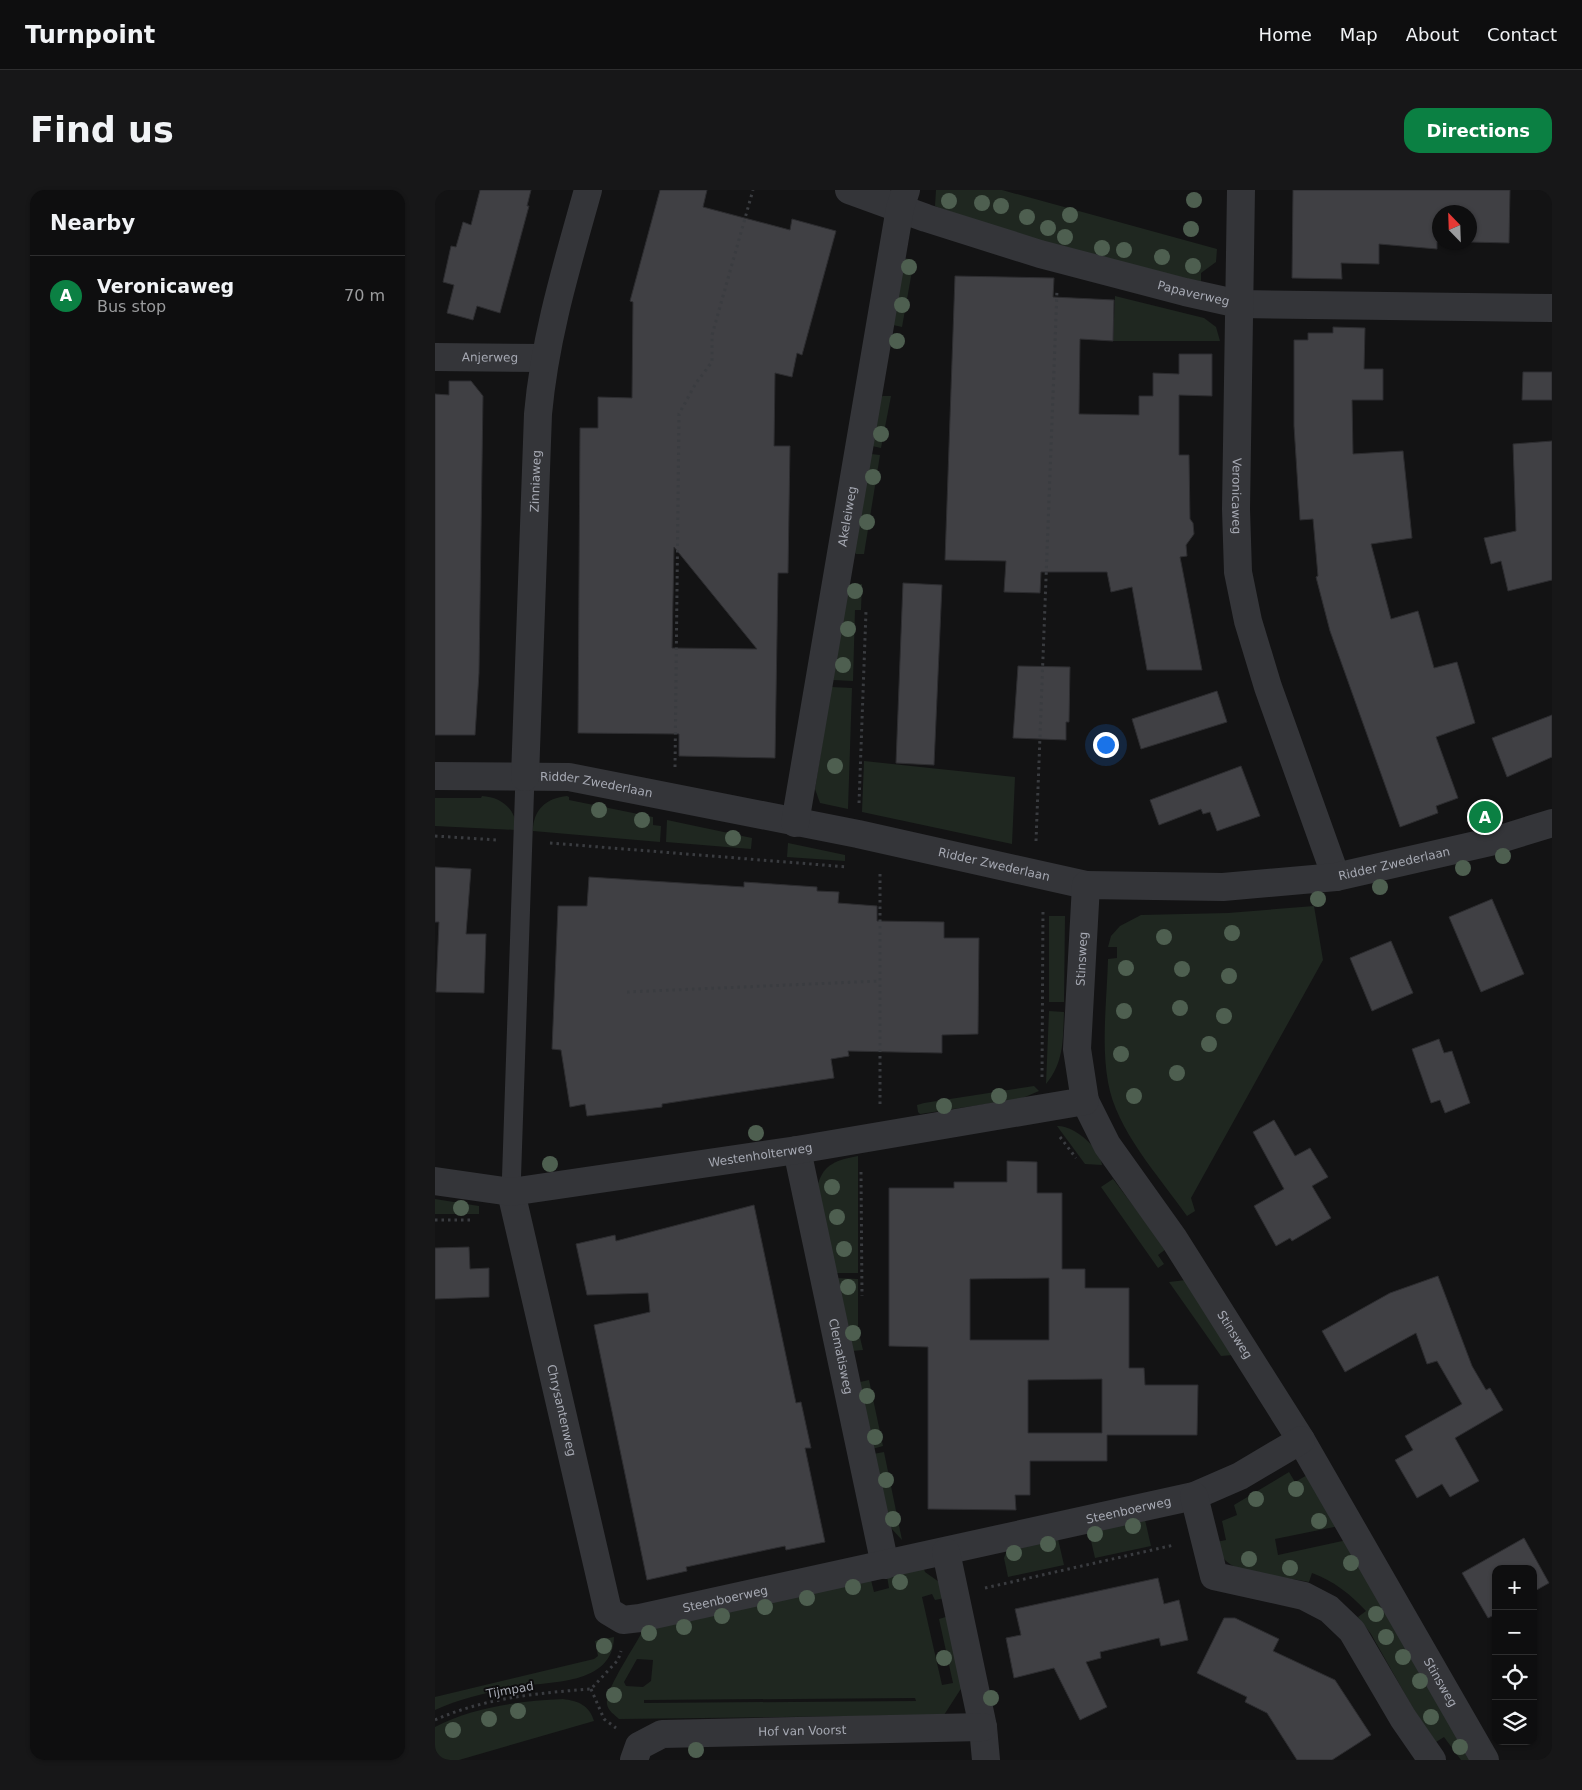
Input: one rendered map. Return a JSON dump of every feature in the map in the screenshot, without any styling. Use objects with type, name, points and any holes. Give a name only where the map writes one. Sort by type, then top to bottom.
[{"type":"street","name":"Zinniaweg","points":[[525,777],[538,414],[544,358],[552,320],[588,190]]},
{"type":"street","name":"Papaverweg","points":[[849,190],[903,199],[1040,254],[1185,292],[1239,304],[1552,308]]},
{"type":"street","name":"Veronicaweg","points":[[1241,190],[1236,509],[1238,572],[1248,621],[1268,686],[1336,877]]},
{"type":"street","name":"Akeleiweg","points":[[795,823],[903,199]]},
{"type":"street","name":"Anjerweg","points":[[435,357],[544,358]]},
{"type":"street","name":"Ridder Zwederlaan","points":[[435,776],[569,777],[674,800],[880,839],[1085,885],[1223,887],[1336,877],[1494,841],[1552,823]]},
{"type":"street","name":"Stinsweg","points":[[1085,885],[1077,1050],[1085,1101],[1107,1145],[1175,1239],[1301,1440],[1485,1760]]},
{"type":"street","name":"Westenholterweg","points":[[435,1180],[511,1192],[797,1150],[1085,1101]]},
{"type":"street","name":"Clematisweg","points":[[797,1150],[885,1565]]},
{"type":"street","name":"Chrysantenweg","points":[[511,1192],[608,1611],[623,1620]]},
{"type":"street","name":"Steenboerweg","points":[[623,1620],[640,1618],[946,1552],[1194,1496],[1240,1476],[1301,1440]]},
{"type":"street","points":[[1194,1496],[1214,1576],[1304,1596],[1329,1609],[1351,1631],[1403,1718],[1432,1760]]},
{"type":"street","points":[[946,1552],[983,1727],[985,1760]]},
{"type":"street","name":"Hof van Voorst","points":[[637,1753],[662,1734],[983,1727]]},
{"type":"lane","points":[[511,1192],[525,777]]},
{"type":"path","points":[[674,800],[679,414],[696,384],[712,362],[712,335],[753,190]]},
{"type":"path","points":[[862,1303],[880,981],[880,839]]},
{"type":"path","points":[[627,992],[880,981]]},
{"type":"path","points":[[955,1595],[1204,1538]]},
{"type":"path","points":[[623,1620],[624,1641],[618,1660],[591,1689],[604,1719],[637,1753]]},
{"type":"path","name":"Tijmpad","points":[[435,1720],[457,1710],[496,1700],[536,1693],[591,1689]]},
{"type":"shaded area","points":[[936,190],[1002,190],[1217,249],[1216,262],[1201,273],[1201,281],[1191,280],[1039,241],[935,206]]},
{"type":"shaded area","points":[[904,258],[914,260],[902,327],[893,325]]},
{"type":"shaded area","points":[[1115,296],[1204,318],[1216,327],[1220,341],[1113,341]]},
{"type":"shaded area","points":[[891,396],[881,448],[872,446],[880,397]]},
{"type":"shaded area","points":[[871,454],[880,455],[864,554],[856,554],[854,551]]},
{"type":"shaded area","points":[[862,584],[861,610],[855,610],[853,681],[833,680],[848,586]]},
{"type":"shaded area","points":[[831,687],[852,688],[848,809],[820,803],[815,789]]},
{"type":"shaded area","points":[[864,761],[1015,777],[1012,844],[862,812]]},
{"type":"shaded area","points":[[482,796],[495,799],[511,810],[516,823],[516,830],[435,826],[435,798],[481,798]]},
{"type":"shaded area","points":[[567,796],[569,800],[653,817],[653,825],[661,826],[660,842],[533,831],[535,817],[542,806],[553,799]]},
{"type":"shaded area","points":[[667,820],[752,838],[751,849],[666,842]]},
{"type":"shaded area","points":[[788,843],[845,855],[845,861],[787,857]]},
{"type":"shaded area","points":[[1314,906],[1323,960],[1191,1198],[1195,1211],[1187,1216],[1129,1135],[1120,1118],[1108,1082],[1105,1037],[1108,959],[1117,958],[1117,947],[1108,947],[1111,936],[1120,926],[1141,915],[1228,913]]},
{"type":"shaded area","points":[[1049,916],[1065,916],[1064,1002],[1049,1002]]},
{"type":"shaded area","points":[[1049,1011],[1064,1012],[1059,1059],[1052,1076],[1046,1084]]},
{"type":"shaded area","points":[[1034,1086],[1039,1091],[1020,1099],[920,1114],[918,1112],[917,1105],[924,1103]]},
{"type":"shaded area","points":[[1057,1126],[1071,1129],[1085,1139],[1097,1152],[1102,1165],[1085,1164]]},
{"type":"shaded area","points":[[858,1156],[858,1273],[835,1273],[818,1184],[828,1167],[838,1161]]},
{"type":"shaded area","points":[[1113,1179],[1166,1249],[1158,1255],[1164,1264],[1158,1268],[1101,1187]]},
{"type":"shaded area","points":[[435,1199],[479,1206],[479,1214],[435,1214]]},
{"type":"shaded area","points":[[836,1278],[858,1279],[858,1329],[863,1350],[852,1351]]},
{"type":"shaded area","points":[[1186,1280],[1233,1355],[1221,1356],[1169,1282]]},
{"type":"shaded area","points":[[869,1380],[883,1446],[872,1449],[860,1382]]},
{"type":"shaded area","points":[[884,1452],[902,1540],[891,1528],[873,1454]]},
{"type":"shaded area","points":[[1289,1472],[1295,1482],[1309,1474],[1339,1526],[1275,1539],[1278,1555],[1347,1540],[1473,1760],[1461,1760],[1444,1737],[1436,1742],[1414,1710],[1371,1634],[1358,1617],[1366,1611],[1348,1594],[1335,1584],[1312,1573],[1309,1582],[1264,1575],[1232,1565],[1222,1556],[1216,1542],[1226,1540],[1222,1521],[1237,1515],[1234,1505]]},
{"type":"shaded area","points":[[1145,1520],[1151,1546],[1095,1558],[1089,1532]]},
{"type":"shaded area","points":[[1058,1539],[1064,1565],[1008,1577],[1004,1558],[1007,1550]]},
{"type":"shaded area","points":[[924,1569],[925,1572],[942,1584],[945,1598],[935,1600],[932,1594],[922,1597],[942,1685],[953,1683],[939,1619],[949,1616],[964,1684],[944,1715],[619,1719],[610,1711],[607,1698],[610,1689],[643,1630],[871,1580],[874,1592],[889,1588],[887,1576]],"holes":[[[637,1659],[653,1660],[651,1681],[643,1687],[626,1686],[624,1682]],[[915,1698],[916,1701],[644,1703],[644,1700]]]},
{"type":"shaded area","points":[[614,1637],[611,1653],[603,1665],[591,1673],[577,1678],[516,1687],[485,1694],[454,1702],[435,1710],[435,1697],[594,1659],[598,1656],[595,1641]]},
{"type":"shaded area","points":[[563,1699],[582,1705],[589,1711],[594,1721],[459,1760],[435,1760],[435,1727],[465,1714],[497,1706]]},
{"type":"building","points":[[480,190],[531,190],[527,206],[529,206],[500,313],[477,306],[473,320],[447,313],[454,285],[443,282],[451,246],[456,247],[463,222],[471,225]]},
{"type":"building","points":[[660,190],[707,190],[703,207],[790,230],[792,219],[836,231],[802,355],[797,353],[792,377],[775,373],[774,446],[790,446],[788,573],[778,573],[775,758],[679,756],[679,734],[578,733],[580,428],[598,428],[598,397],[632,398],[633,302],[630,301]],"holes":[[[674,547],[757,649],[672,648]]]},
{"type":"building","points":[[1293,190],[1510,190],[1509,243],[1477,242],[1477,205],[1432,205],[1432,249],[1379,244],[1379,264],[1341,263],[1342,279],[1292,278]]},
{"type":"building","points":[[955,276],[1054,278],[1053,297],[1114,300],[1113,341],[1080,339],[1079,414],[1139,415],[1139,396],[1153,396],[1153,373],[1179,374],[1179,354],[1212,354],[1212,396],[1179,395],[1179,455],[1189,455],[1190,519],[1193,523],[1194,534],[1186,545],[1187,556],[1180,557],[1202,670],[1147,670],[1132,587],[1111,592],[1107,572],[1041,572],[1040,593],[1004,592],[1006,561],[945,560]]},
{"type":"building","points":[[1333,327],[1365,328],[1364,369],[1383,369],[1383,400],[1352,400],[1353,454],[1403,451],[1412,538],[1371,544],[1391,619],[1418,611],[1434,668],[1457,662],[1475,723],[1436,737],[1458,798],[1436,806],[1438,813],[1400,827],[1330,631],[1316,577],[1318,576],[1313,519],[1300,520],[1294,426],[1294,340],[1308,340],[1308,333],[1333,333]]},
{"type":"building","points":[[1523,372],[1552,372],[1552,400],[1522,400]]},
{"type":"building","points":[[449,381],[471,381],[483,396],[479,673],[475,735],[435,735],[435,394],[449,395]]},
{"type":"building","points":[[1552,441],[1552,580],[1508,591],[1501,561],[1491,564],[1484,538],[1516,531],[1513,444]]},
{"type":"building","points":[[903,583],[942,585],[934,765],[896,763]]},
{"type":"building","points":[[1018,666],[1070,667],[1069,722],[1066,722],[1066,740],[1013,738]]},
{"type":"building","points":[[1217,691],[1227,722],[1141,749],[1132,719]]},
{"type":"building","points":[[1552,715],[1552,757],[1507,777],[1492,738]]},
{"type":"building","points":[[1241,766],[1260,816],[1217,831],[1210,812],[1203,814],[1201,809],[1159,825],[1150,800]]},
{"type":"building","points":[[435,867],[471,869],[466,934],[486,934],[484,993],[436,992],[439,922],[435,922]]},
{"type":"building","points":[[589,877],[744,887],[744,882],[817,887],[817,891],[839,892],[838,903],[877,906],[877,921],[944,922],[944,938],[979,938],[978,1034],[942,1035],[942,1053],[848,1051],[849,1056],[831,1059],[834,1078],[662,1104],[662,1107],[587,1116],[585,1104],[570,1107],[561,1050],[552,1049],[558,906],[587,906]]},
{"type":"building","points":[[1492,899],[1524,974],[1481,992],[1449,917]]},
{"type":"building","points":[[1391,941],[1413,993],[1372,1011],[1350,958]]},
{"type":"building","points":[[1439,1039],[1444,1053],[1452,1051],[1470,1103],[1445,1113],[1440,1100],[1431,1103],[1412,1049]]},
{"type":"building","points":[[1274,1120],[1295,1156],[1310,1148],[1328,1177],[1312,1186],[1331,1218],[1292,1241],[1290,1238],[1276,1246],[1254,1206],[1284,1189],[1253,1132]]},
{"type":"building","points":[[1007,1161],[1037,1162],[1037,1193],[1062,1193],[1062,1269],[1085,1269],[1085,1288],[1129,1288],[1129,1368],[1144,1368],[1145,1385],[1198,1385],[1197,1435],[1107,1435],[1107,1461],[1030,1461],[1030,1495],[1015,1495],[1016,1510],[928,1509],[928,1347],[889,1346],[889,1188],[954,1188],[954,1182],[1007,1182]],"holes":[[[1049,1278],[1049,1340],[970,1340],[970,1279]],[[1102,1379],[1102,1433],[1028,1433],[1028,1380]]]},
{"type":"building","points":[[754,1205],[796,1403],[801,1402],[811,1448],[805,1448],[825,1542],[786,1550],[785,1546],[714,1561],[686,1567],[687,1571],[647,1580],[594,1325],[650,1312],[648,1293],[587,1295],[576,1244],[615,1235],[616,1241]]},
{"type":"building","points":[[469,1247],[470,1269],[489,1268],[489,1297],[435,1299],[435,1248]]},
{"type":"building","points":[[1438,1276],[1472,1366],[1486,1390],[1490,1388],[1503,1410],[1455,1438],[1479,1481],[1450,1497],[1442,1484],[1417,1498],[1395,1460],[1413,1450],[1405,1436],[1462,1404],[1437,1361],[1427,1364],[1416,1333],[1345,1372],[1322,1331],[1390,1293]]},
{"type":"building","points":[[1524,1538],[1549,1583],[1537,1590],[1537,1565],[1492,1565],[1492,1616],[1488,1618],[1462,1573]]},
{"type":"building","points":[[1158,1578],[1164,1604],[1179,1600],[1188,1640],[1161,1646],[1159,1638],[1100,1652],[1101,1658],[1086,1662],[1107,1707],[1080,1720],[1054,1668],[1014,1678],[1006,1638],[1021,1635],[1015,1609]]},
{"type":"building","points":[[1224,1618],[1235,1618],[1279,1639],[1273,1651],[1335,1680],[1371,1735],[1332,1760],[1297,1760],[1267,1713],[1245,1702],[1247,1697],[1197,1673]]},
{"type":"place","name":"Veronicaweg","points":[[1485,817]]}]
